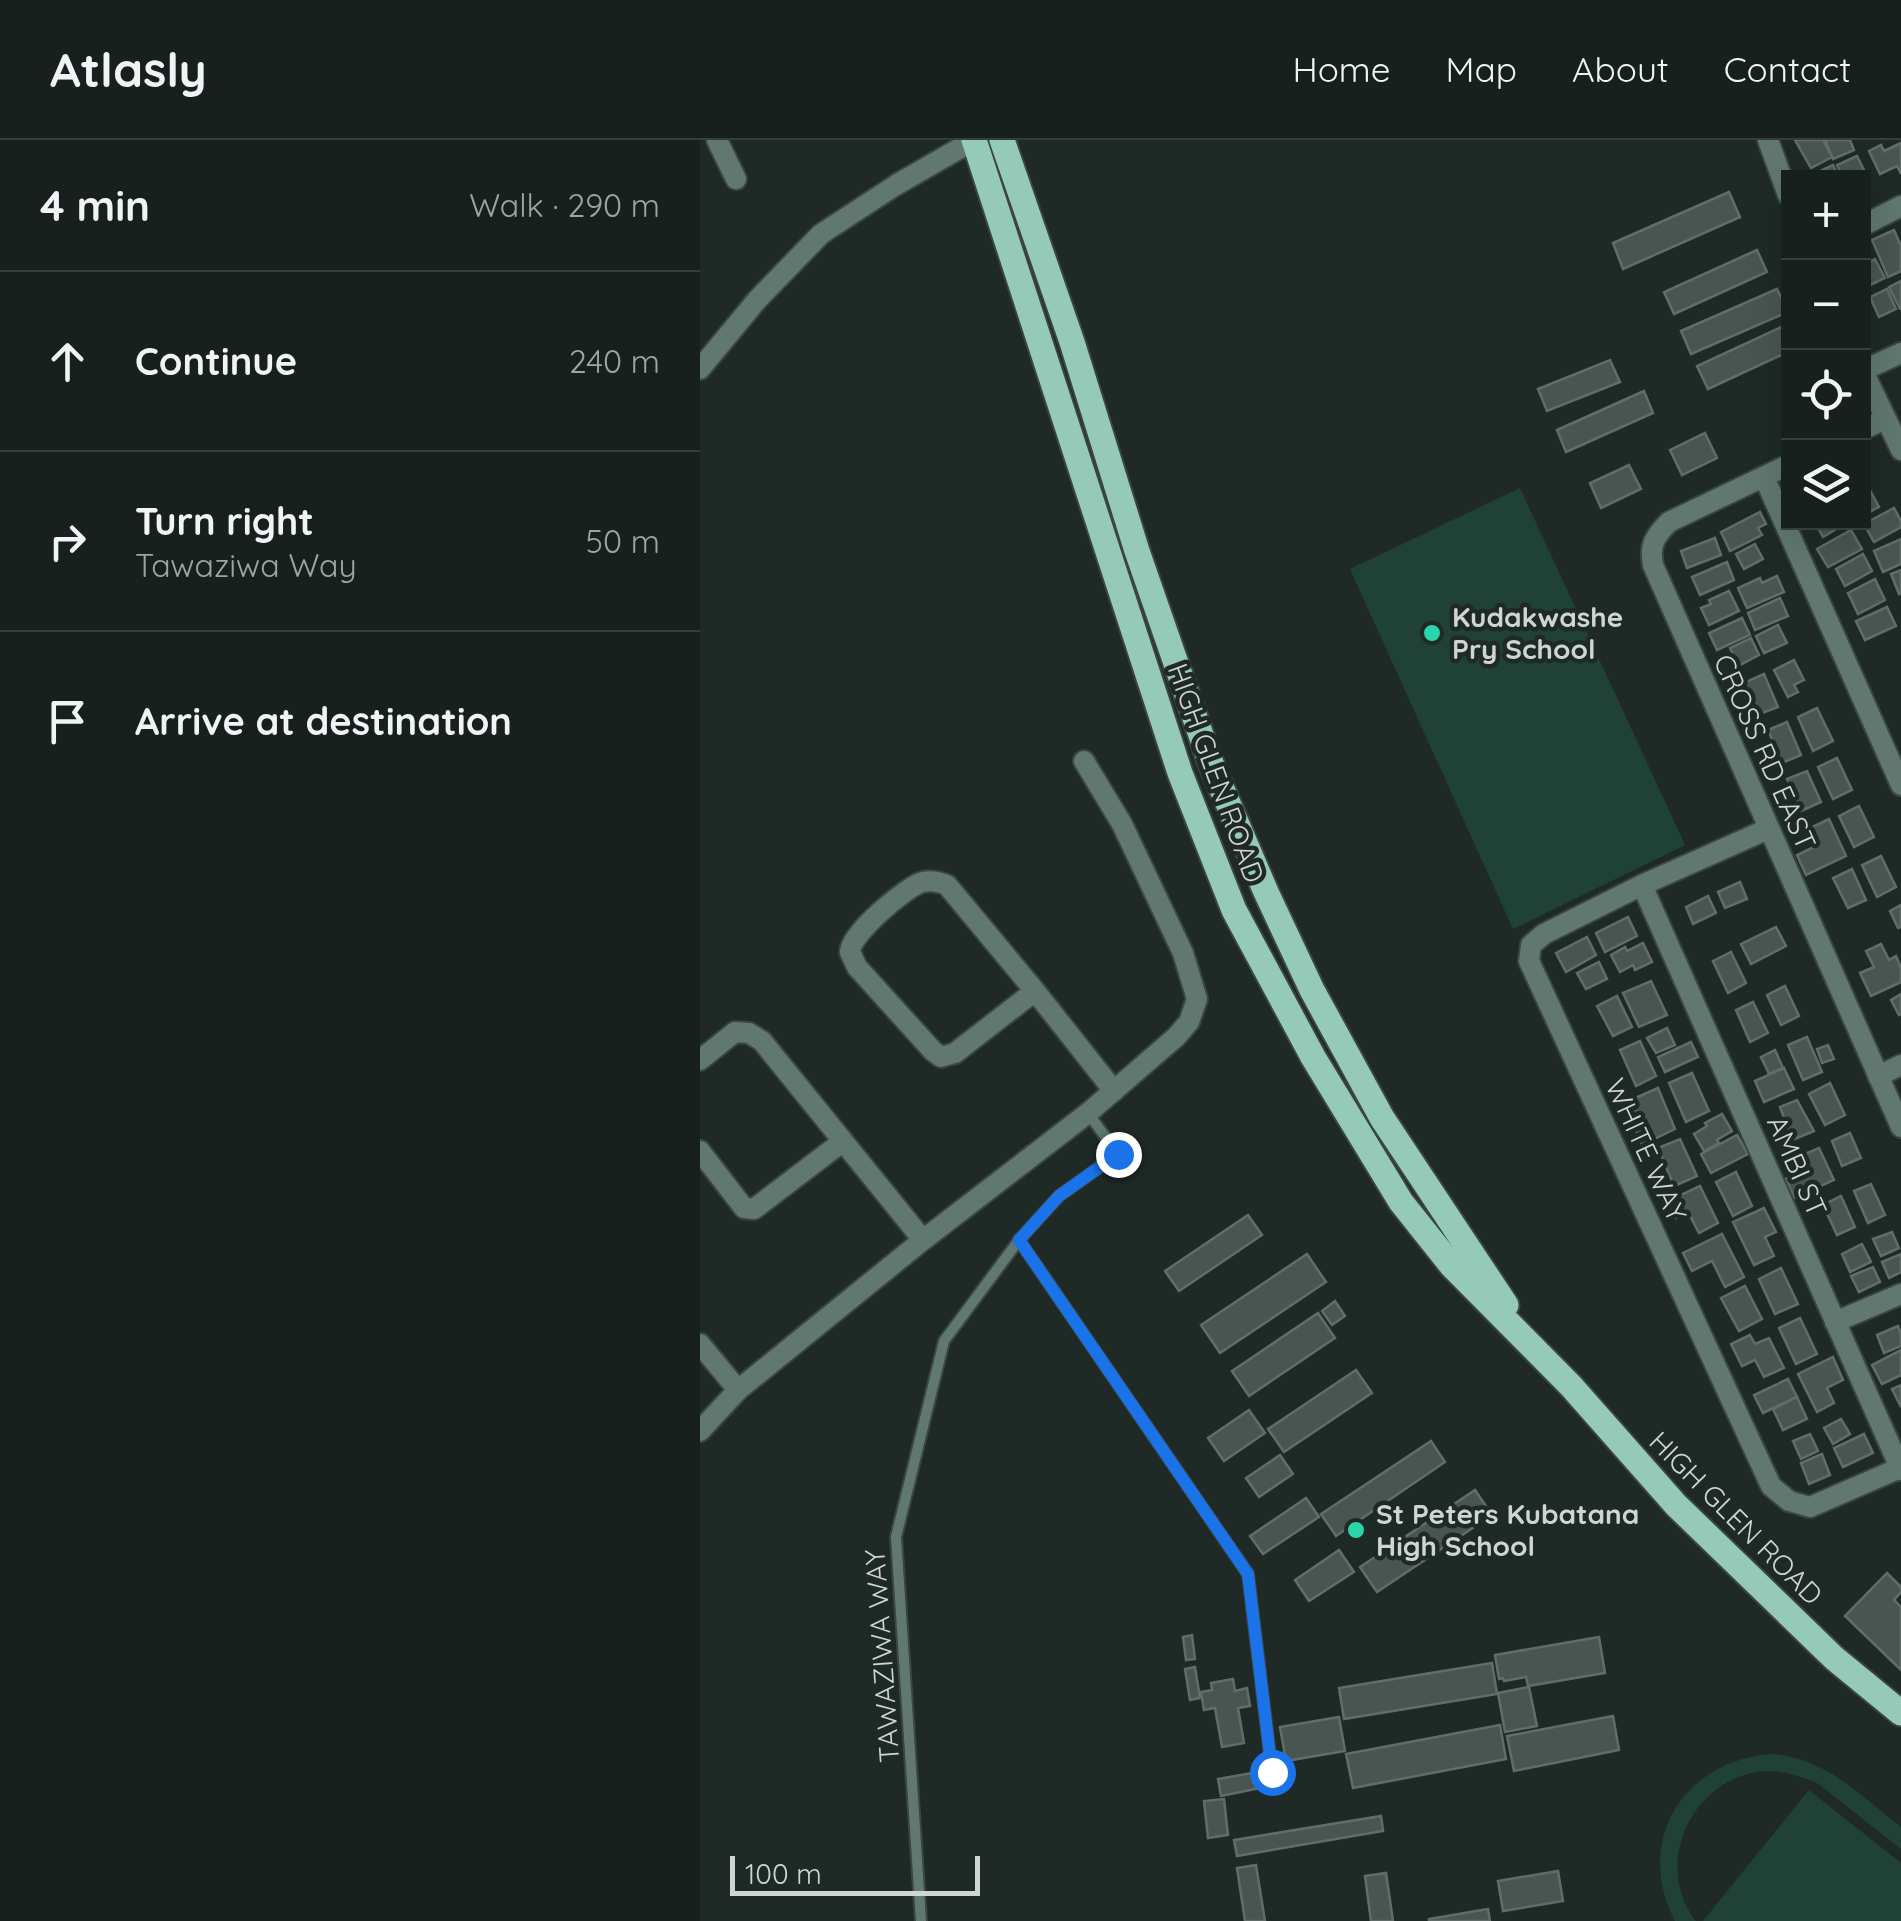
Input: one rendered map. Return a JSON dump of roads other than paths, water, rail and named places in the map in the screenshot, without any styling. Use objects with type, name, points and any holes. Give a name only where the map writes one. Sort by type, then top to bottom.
[{"type":"main road","name":"HIGH GLEN ROAD","points":[[974,140],[1180,773],[1234,910],[1313,1057],[1401,1202],[1452,1266],[1571,1386],[1676,1505],[1834,1658],[1901,1713]]},
{"type":"main road","name":"HIGH GLEN ROAD","points":[[1002,140],[1204,743],[1266,892],[1312,990],[1382,1118],[1540,1355]]},
{"type":"street","points":[[717,140],[736,179]]},
{"type":"street","points":[[700,369],[757,300],[822,234],[896,184],[974,140]]},
{"type":"street","points":[[1770,149],[1781,178]]},
{"type":"street","points":[[1871,221],[1901,206]]},
{"type":"street","points":[[1871,367],[1901,352]]},
{"type":"street","points":[[1871,387],[1901,450]]},
{"type":"street","points":[[1871,426],[1885,419]]},
{"type":"street","name":"CROSS RD EAST","points":[[1781,469],[1669,522],[1654,536],[1650,552],[1901,1128]]},
{"type":"street","points":[[1764,477],[1901,786]]},
{"type":"street","points":[[700,1431],[738,1390],[1088,1113],[1189,1022],[1197,999],[1183,953],[1122,824],[1084,760]]},
{"type":"street","name":"WHITE WAY","points":[[1768,829],[1544,934],[1531,945],[1529,961],[1771,1486],[1788,1501],[1810,1507],[1900,1468]]},
{"type":"street","points":[[1035,990],[954,1053],[941,1057],[857,967],[850,953],[853,941],[871,921],[919,882],[933,880],[947,885],[1035,990],[1114,1091]]},
{"type":"street","name":"AMBI ST","points":[[1642,886],[1900,1468]]},
{"type":"street","points":[[700,1060],[735,1032],[762,1040],[923,1240]]},
{"type":"street","points":[[1878,1076],[1901,1066]]},
{"type":"street","points":[[700,1151],[744,1208],[750,1210],[842,1142]]},
{"type":"street","points":[[1836,1322],[1901,1294]]},
{"type":"street","points":[[700,1344],[738,1390]]},
{"type":"lane","name":"TAWAZIWA WAY","points":[[922,1921],[896,1536],[944,1341],[1019,1240],[1059,1196],[1118,1154],[1088,1113]]},
{"type":"lane","points":[[1019,1240],[1248,1574],[1272,1772]]},
{"type":"place","name":"Kudakwashe Pry School","points":[[1432,633]]},
{"type":"place","name":"St Peters Kubatana High School","points":[[1356,1530]]}]
